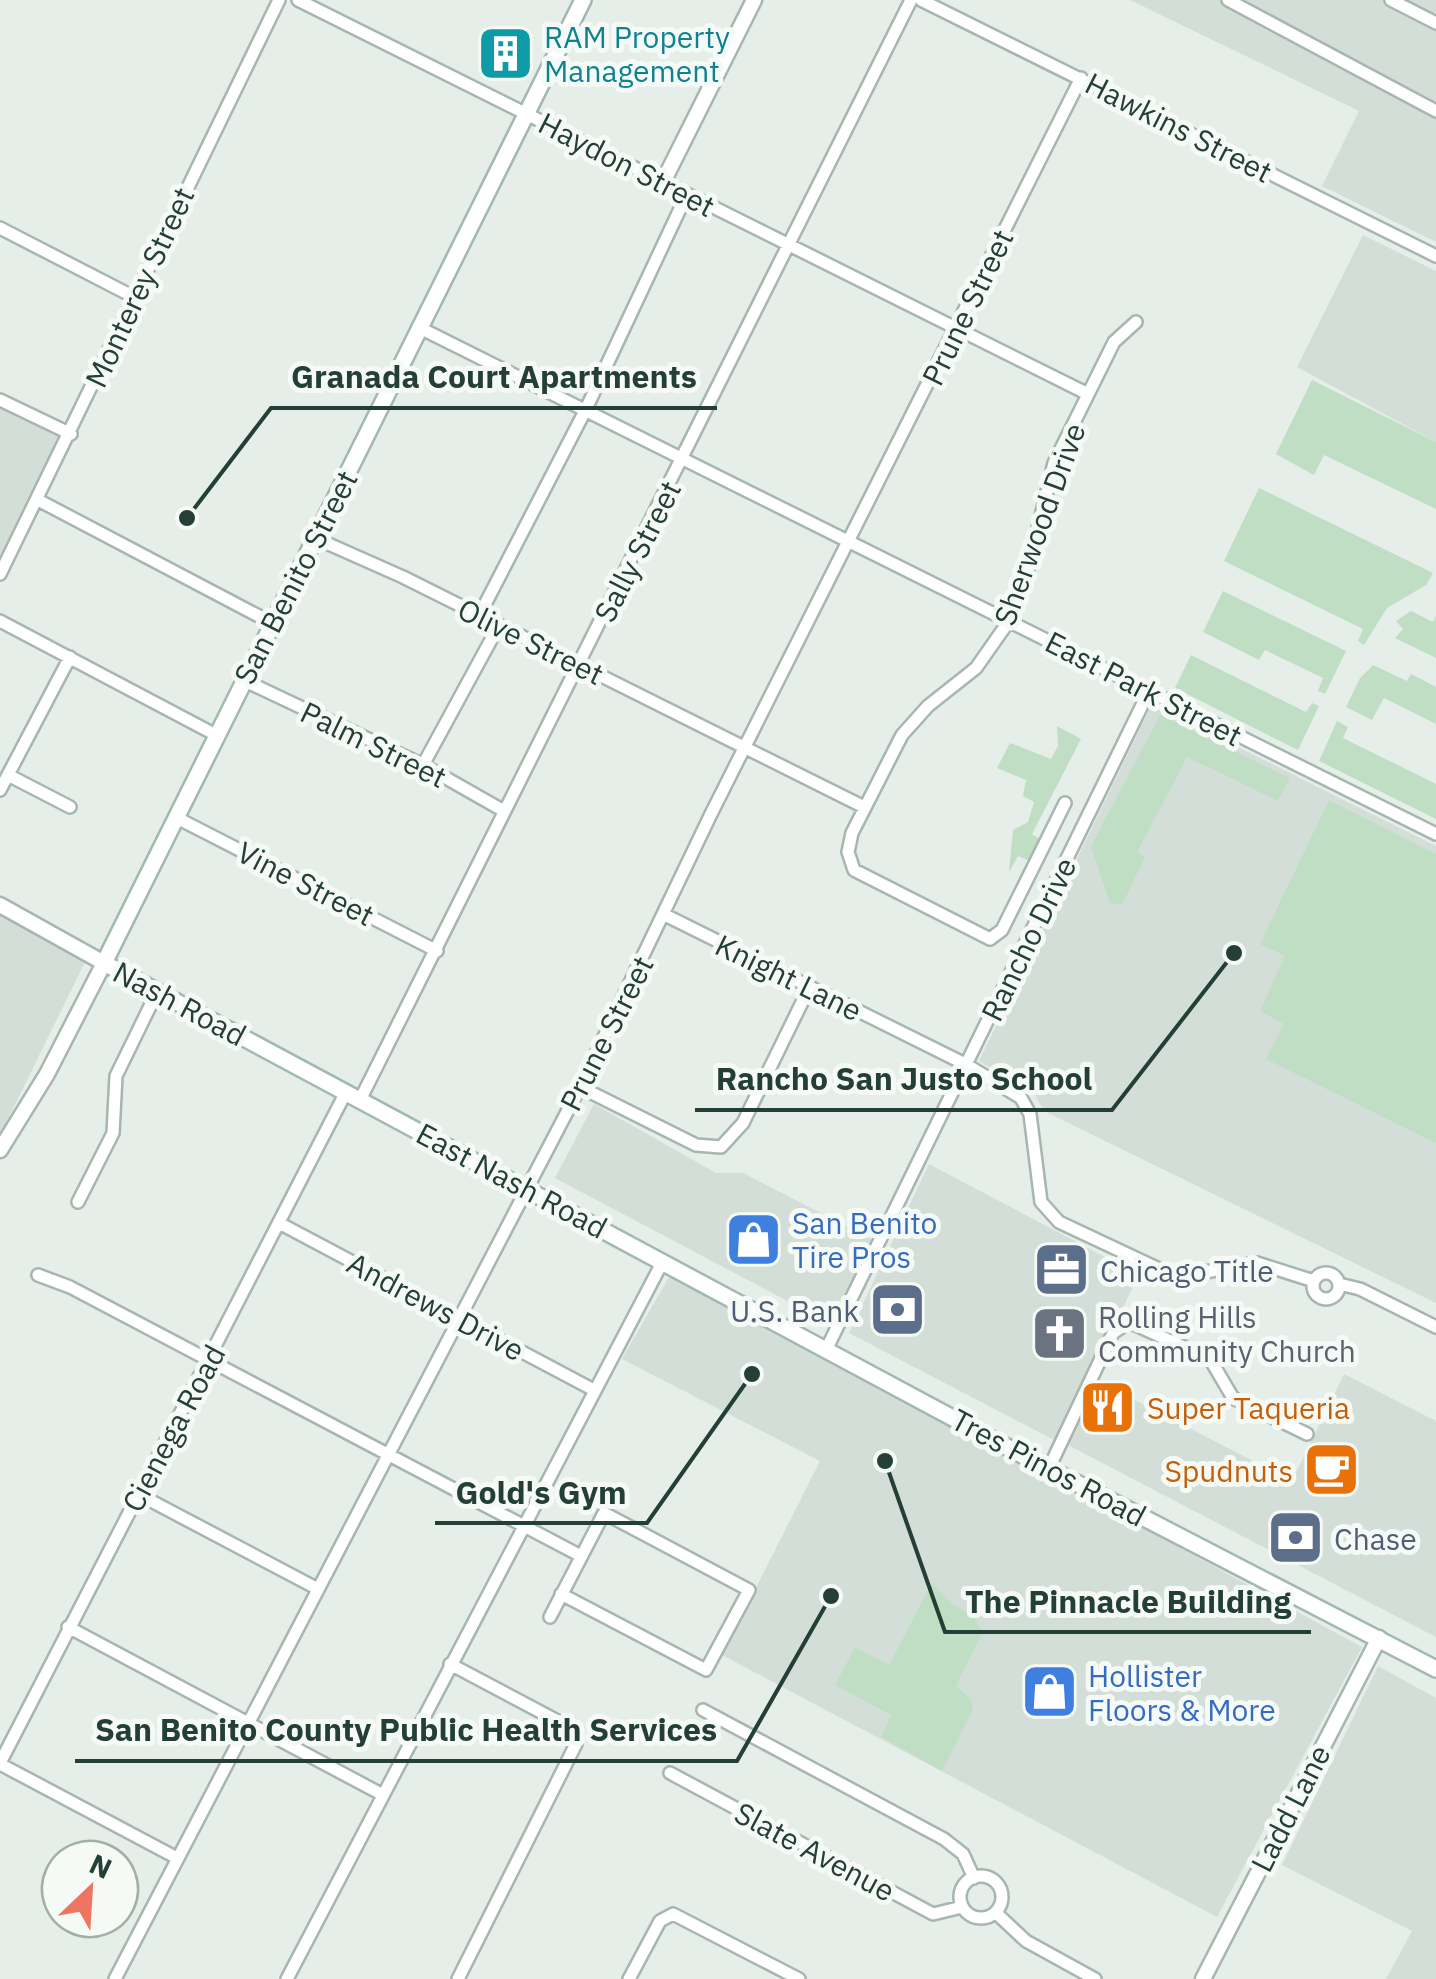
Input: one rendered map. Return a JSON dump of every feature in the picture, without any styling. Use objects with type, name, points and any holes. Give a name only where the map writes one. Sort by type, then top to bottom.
[{"type":"main road","name":"San Benito Street","points":[[104,962],[583,0]]},
{"type":"main road","name":"Nash Road","points":[[104,962],[353,1096]]},
{"type":"main road","name":"East Nash Road","points":[[353,1096],[663,1261]]},
{"type":"main road","name":"Tres Pinos Road","points":[[663,1261],[1436,1670]]},
{"type":"street","name":"Monterey Street","points":[[0,574],[279,0]]},
{"type":"street","name":"Haydon Street","points":[[298,0],[1088,394]]},
{"type":"street","points":[[664,182],[754,0]]},
{"type":"street","name":"Sally Street","points":[[353,1096],[437,951],[911,0]]},
{"type":"street","name":"Hawkins Street","points":[[922,0],[1436,256]]},
{"type":"street","points":[[1228,0],[1436,110]]},
{"type":"street","points":[[1391,0],[1436,23]]},
{"type":"street","name":"Prune Street","points":[[114,1979],[580,1087],[744,748],[852,542],[1082,78]]},
{"type":"street","points":[[478,616],[586,409],[687,194]]},
{"type":"street","points":[[0,228],[132,296]]},
{"type":"street","name":"Sherwood Drive","points":[[1044,847],[1002,930],[990,939],[854,870],[848,852],[864,808],[902,735],[928,706],[976,668],[1009,621],[1028,569],[1046,484],[1114,342],[1136,322]]},
{"type":"street","name":"East Park Street","points":[[418,327],[686,457],[1436,834]]},
{"type":"street","points":[[0,400],[71,434]]},
{"type":"street","points":[[38,500],[272,623]]},
{"type":"street","name":"Olive Street","points":[[315,538],[579,664],[864,808]]},
{"type":"street","points":[[0,621],[216,735]]},
{"type":"street","points":[[423,766],[498,626]]},
{"type":"street","points":[[0,790],[70,657]]},
{"type":"street","name":"Palm Street","points":[[244,680],[423,766],[504,811]]},
{"type":"street","name":"Rancho Drive","points":[[827,1348],[1149,691]]},
{"type":"street","points":[[8,775],[70,807]]},
{"type":"street","points":[[1065,804],[1044,847],[1067,859]]},
{"type":"street","name":"Vine Street","points":[[175,817],[437,951]]},
{"type":"street","name":"Nash Road","points":[[0,905],[104,962]]},
{"type":"street","name":"Knight Lane","points":[[665,915],[967,1065],[1027,1106],[1042,1202],[1058,1222],[1176,1277],[1258,1263],[1314,1280]]},
{"type":"street","name":"San Benito Street","points":[[0,1150],[48,1074],[104,962]]},
{"type":"street","points":[[580,1087],[684,1140],[703,1147],[721,1147],[743,1123],[809,988]]},
{"type":"street","points":[[78,1202],[112,1133],[116,1076],[156,992]]},
{"type":"street","name":"Cienega Road","points":[[0,1764],[280,1223],[353,1096]]},
{"type":"street","name":"Andrews Drive","points":[[280,1223],[592,1389]]},
{"type":"street","points":[[288,1979],[592,1389],[663,1261]]},
{"type":"street","points":[[1339,1284],[1335,1296],[1324,1300],[1315,1294],[1314,1280],[1329,1273],[1339,1284],[1360,1289],[1436,1327]]},
{"type":"street","points":[[38,1275],[70,1287],[582,1556]]},
{"type":"street","points":[[1049,1468],[1113,1333],[1129,1322],[1210,1359],[1233,1398],[1307,1434]]},
{"type":"street","points":[[138,1494],[318,1589]]},
{"type":"street","points":[[550,1617],[561,1594],[604,1513],[749,1590],[706,1670],[561,1594]]},
{"type":"street","points":[[68,1627],[383,1795]]},
{"type":"street","name":"Ladd Lane","points":[[1202,1979],[1379,1638]]},
{"type":"street","points":[[450,1664],[568,1726],[576,1744],[458,1979]]},
{"type":"street","points":[[704,1710],[944,1839],[963,1854],[974,1878]]},
{"type":"street","points":[[0,1764],[177,1858]]},
{"type":"street","name":"Slate Avenue","points":[[670,1773],[933,1914],[962,1907]]},
{"type":"street","points":[[974,1878],[988,1878],[999,1886],[1002,1900],[996,1913],[978,1918],[962,1907],[963,1886],[974,1878]]},
{"type":"street","points":[[996,1913],[1026,1941],[1095,1979]]},
{"type":"street","points":[[629,1979],[660,1920],[676,1915],[799,1979]]},
{"type":"shaded area","points":[[1130,0],[1436,0],[1436,242],[1322,186],[1359,111]]},
{"type":"shaded area","points":[[1363,235],[1436,271],[1436,442],[1297,367]]},
{"type":"shaded area","points":[[0,403],[61,432],[0,556]]},
{"type":"shaded area","points":[[1152,704],[1436,846],[1436,1303],[1044,1111],[1033,1092],[979,1061]]},
{"type":"shaded area","points":[[0,913],[86,960],[0,1135]]},
{"type":"shaded area","points":[[594,1104],[716,1173],[743,1173],[873,1240],[829,1323],[555,1178]]},
{"type":"shaded area","points":[[929,1164],[1139,1275],[1056,1441],[849,1333]]},
{"type":"shaded area","points":[[672,1272],[1362,1647],[1217,1917],[722,1655],[820,1461],[622,1359]]},
{"type":"shaded area","points":[[1344,1374],[1436,1421],[1436,1637],[1064,1443],[1096,1380],[1292,1481]]},
{"type":"shaded area","points":[[1378,1666],[1436,1698],[1436,1979],[1386,1979],[1412,1931],[1282,1865]]},
{"type":"green space","points":[[1312,380],[1436,442],[1436,509],[1324,455],[1314,475],[1276,454]]},
{"type":"green space","points":[[1259,488],[1433,573],[1426,585],[1387,608],[1364,645],[1358,641],[1363,629],[1224,561]]},
{"type":"green space","points":[[1223,591],[1346,651],[1325,694],[1318,691],[1323,678],[1265,650],[1259,660],[1203,632]]},
{"type":"green space","points":[[1411,611],[1433,622],[1436,616],[1436,658],[1395,638],[1403,629],[1396,621]]},
{"type":"green space","points":[[1191,655],[1306,712],[1312,703],[1319,706],[1298,750],[1175,688]]},
{"type":"green space","points":[[1373,665],[1407,681],[1411,674],[1436,687],[1436,724],[1384,698],[1372,720],[1346,707],[1360,678]]},
{"type":"green space","points":[[1160,715],[1290,778],[1278,801],[1187,757],[1137,852],[1145,857],[1122,905],[1110,903],[1091,847]]},
{"type":"green space","points":[[1337,721],[1348,727],[1343,738],[1436,784],[1436,819],[1319,761]]},
{"type":"green space","points":[[1057,726],[1081,739],[1032,834],[1041,840],[1030,861],[1018,856],[1009,872],[1013,830],[1028,822],[1034,802],[1023,796],[1026,780],[997,768],[1010,743],[1051,759],[1058,746]]},
{"type":"green space","points":[[1329,800],[1436,854],[1436,1143],[1266,1059],[1284,1024],[1260,1011],[1285,956],[1260,944]]},
{"type":"green space","points":[[932,1583],[952,1604],[973,1616],[983,1632],[956,1686],[971,1700],[973,1709],[942,1771],[881,1737],[891,1715],[835,1685],[855,1647],[889,1665]]},
{"type":"place","name":"RAM Property Management","points":[[505,53]]},
{"type":"place","name":"Granada Court Apartments","points":[[187,518]]},
{"type":"place","name":"Rancho San Justo School","points":[[1234,953]]},
{"type":"place","name":"San Benito Tire Pros","points":[[753,1239]]},
{"type":"place","name":"Chicago Title","points":[[1061,1270]]},
{"type":"place","name":"U.S. Bank","points":[[898,1310]]},
{"type":"place","name":"Rolling Hills Community Church","points":[[1059,1333]]},
{"type":"place","name":"Gold's Gym","points":[[752,1374]]},
{"type":"place","name":"Super Taqueria","points":[[1108,1407]]},
{"type":"place","name":"The Pinnacle Building","points":[[885,1461]]},
{"type":"place","name":"Spudnuts","points":[[1332,1470]]},
{"type":"place","name":"Chase","points":[[1295,1538]]},
{"type":"place","name":"San Benito County Public Health Services","points":[[831,1596]]},
{"type":"place","name":"Hollister Floors & More","points":[[1049,1692]]}]
